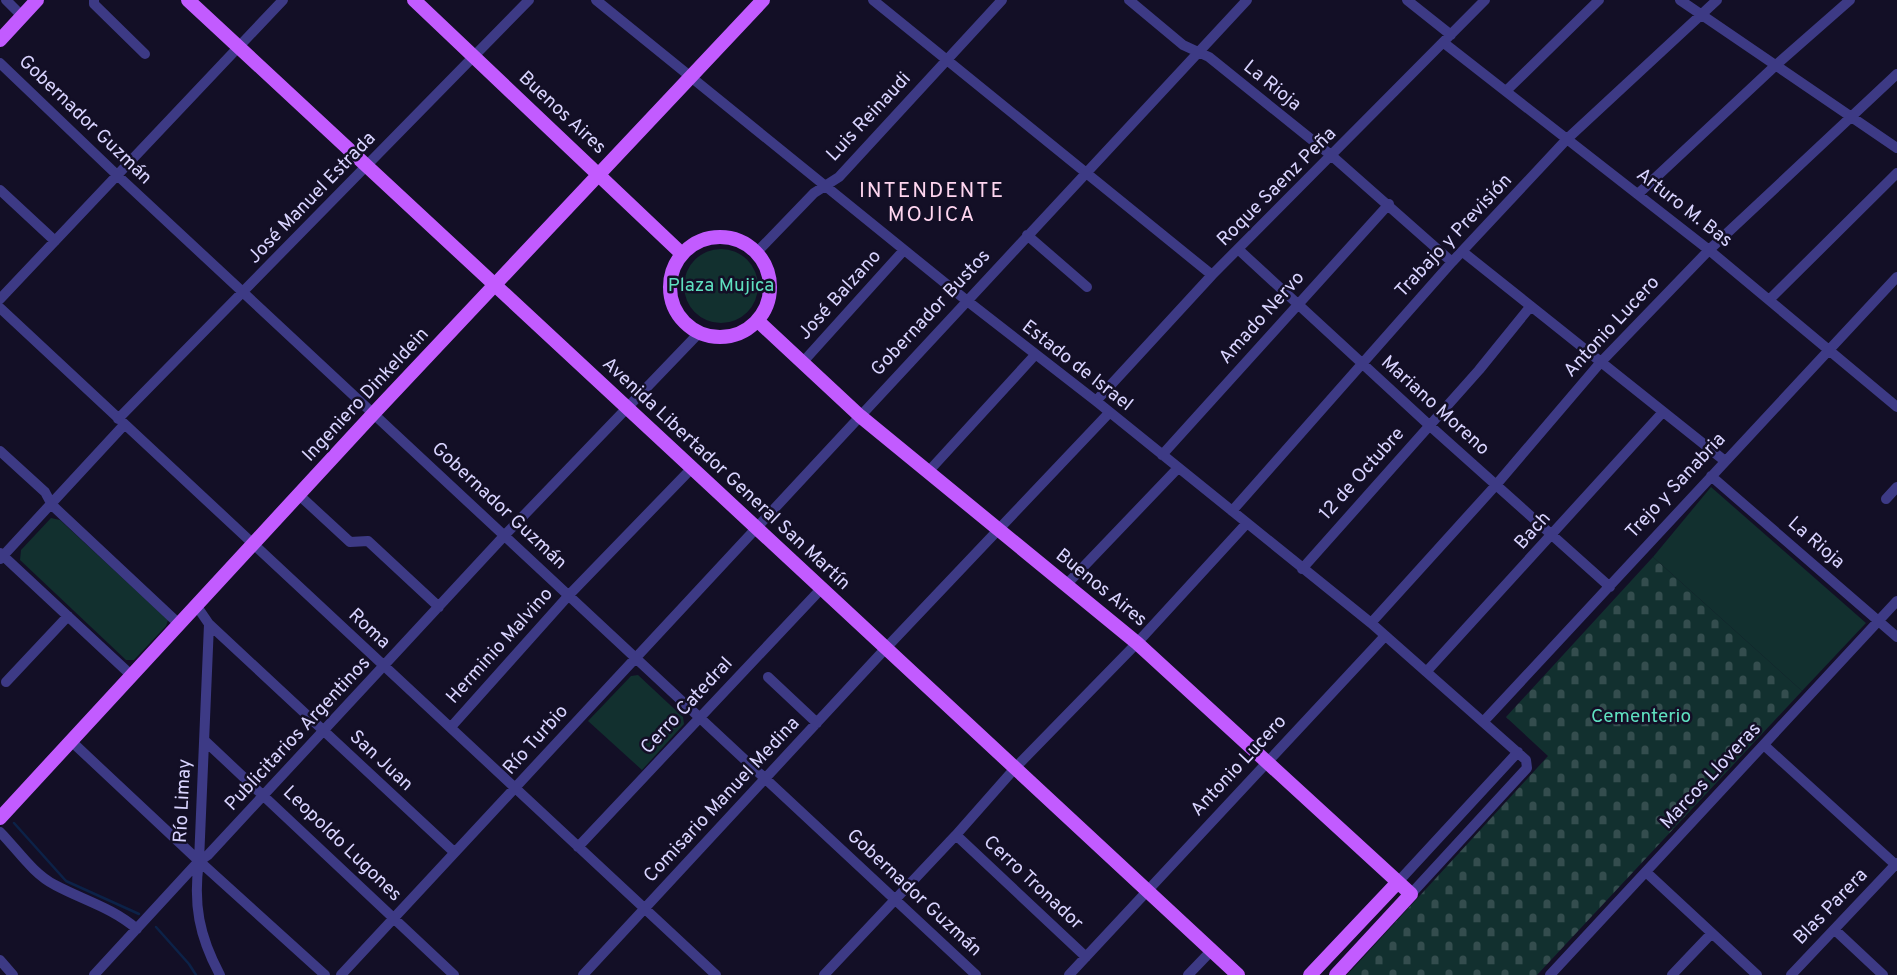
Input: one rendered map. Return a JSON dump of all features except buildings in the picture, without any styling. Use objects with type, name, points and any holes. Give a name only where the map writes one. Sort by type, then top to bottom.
[{"type":"main road","points":[[0,40],[37,0]]},
{"type":"main road","name":"Avenida Libertador General San Martín","points":[[188,0],[1238,975]]},
{"type":"main road","name":"Buenos Aires","points":[[414,0],[682,254]]},
{"type":"main road","name":"Ingeniero Dinkeldein","points":[[0,818],[374,413],[763,0]]},
{"type":"main road","points":[[719,237],[743,242],[757,252],[766,265],[771,294],[758,321],[746,331],[730,337],[714,337],[699,333],[688,326],[679,316],[670,291],[671,278],[682,254],[695,244],[719,237]]},
{"type":"main road","name":"Buenos Aires","points":[[758,321],[859,416],[1138,643],[1411,894]]},
{"type":"main road","points":[[1310,975],[1398,882]]},
{"type":"main road","points":[[1336,975],[1411,894]]},
{"type":"street","points":[[6,0],[22,16]]},
{"type":"street","points":[[94,0],[94,4],[145,54]]},
{"type":"street","points":[[0,299],[237,46],[284,0]]},
{"type":"street","name":"José Manuel Estrada","points":[[1,556],[52,505],[121,422],[529,0]]},
{"type":"street","name":"Estado de Israel","points":[[596,0],[966,300],[1233,510],[1371,623],[1518,751],[1526,760],[1527,768],[1411,894]]},
{"type":"street","points":[[873,0],[1212,275]]},
{"type":"street","name":"Luis Reinaudi","points":[[757,252],[814,193],[839,177],[1002,0]]},
{"type":"street","name":"La Rioja","points":[[1129,0],[1183,45],[1199,51],[1332,156],[1452,262]]},
{"type":"street","name":"Gobernador Bustos","points":[[757,529],[966,300],[1247,0]]},
{"type":"street","name":"Arturo M. Bas","points":[[1407,0],[1506,92],[1770,299],[1897,407]]},
{"type":"street","name":"Roque Saenz Peña","points":[[1096,401],[1212,275],[1485,0]]},
{"type":"street","points":[[1506,92],[1599,0]]},
{"type":"street","points":[[1680,0],[1897,148]]},
{"type":"street","name":"Trabajo y Previsión","points":[[1233,510],[1452,262],[1567,139],[1717,0]]},
{"type":"street","points":[[1638,194],[1850,0]]},
{"type":"street","name":"Gobernador Guzmán","points":[[0,63],[976,975]]},
{"type":"street","name":"Antonio Lucero","points":[[1371,623],[1496,485],[1600,363],[1709,250],[1897,74]]},
{"type":"street","points":[[1770,299],[1897,173]]},
{"type":"street","points":[[0,190],[55,241]]},
{"type":"street","name":"Amado Nervo","points":[[1162,456],[1388,204]]},
{"type":"street","points":[[1027,236],[1087,286]]},
{"type":"street","name":"José Balzano","points":[[802,363],[904,250]]},
{"type":"street","name":"Mariano Moreno","points":[[1239,250],[1609,587]]},
{"type":"street","points":[[1463,252],[1724,461]]},
{"type":"street","name":"Trejo y Sanabria","points":[[1484,721],[1897,277]]},
{"type":"street","name":"12 de Octubre","points":[[1302,569],[1479,370],[1530,307]]},
{"type":"street","name":"Roma","points":[[0,308],[716,975]]},
{"type":"street","name":"Publicitarios Argentinos","points":[[94,975],[198,861],[208,855],[325,732],[504,536],[699,333]]},
{"type":"street","points":[[928,472],[1035,355]]},
{"type":"street","points":[[887,648],[1109,413]]},
{"type":"street","name":"Bach","points":[[1427,671],[1662,413]]},
{"type":"street","points":[[0,451],[46,492],[52,505],[179,624]]},
{"type":"street","name":"Herminio Malvino","points":[[451,727],[569,595],[692,468]]},
{"type":"street","points":[[1066,585],[1178,468]]},
{"type":"street","name":"La Rioja","points":[[1711,476],[1897,637]]},
{"type":"street","points":[[1886,499],[1897,487]]},
{"type":"street","points":[[299,495],[350,542],[368,541],[439,607]]},
{"type":"street","points":[[824,975],[1016,767],[1138,643],[1247,523]]},
{"type":"street","name":"Río Turbio","points":[[341,975],[757,529]]},
{"type":"street","points":[[1,556],[131,675]]},
{"type":"street","name":"Cerro Catedral","points":[[578,847],[821,589]]},
{"type":"street","name":"Marcos Lloveras","points":[[1550,975],[1897,601]]},
{"type":"street","name":"San Juan","points":[[196,605],[209,624],[454,852]]},
{"type":"street","points":[[6,682],[68,616]]},
{"type":"street","name":"Río Limay","points":[[209,624],[195,890],[199,924],[210,958],[220,975]]},
{"type":"street","name":"Antonio Lucero","points":[[1069,975],[1385,636]]},
{"type":"street","name":"Comisario Manuel Medina","points":[[583,975],[887,648]]},
{"type":"street","points":[[768,677],[817,723]]},
{"type":"street","points":[[71,740],[198,861],[325,975]]},
{"type":"street","name":"Leopoldo Lugones","points":[[204,740],[454,975]]},
{"type":"street","points":[[1765,746],[1897,865]]},
{"type":"street","points":[[1398,882],[1518,751]]},
{"type":"street","points":[[0,832],[43,877],[106,907],[137,929]]},
{"type":"street","name":"Cerro Tronador","points":[[956,835],[1086,957]]},
{"type":"street","name":"Blas Parera","points":[[1791,975],[1897,865]]},
{"type":"street","points":[[1646,872],[1757,975]]},
{"type":"street","points":[[1835,930],[1882,975]]},
{"type":"street","points":[[1672,975],[1711,933]]},
{"type":"street","points":[[1188,975],[1212,950]]},
{"type":"street","points":[[0,960],[13,975]]},
{"type":"green space","name":"Plaza Mujica","points":[[721,249],[735,252],[747,260],[755,272],[758,286],[755,300],[747,312],[735,320],[721,323],[707,320],[695,312],[687,300],[684,286],[687,272],[695,260],[707,252]]},
{"type":"green space","points":[[1711,487],[1866,623],[1802,691],[1653,557]]},
{"type":"green space","points":[[51,518],[60,520],[168,620],[166,626],[134,660],[126,660],[20,560],[21,550]]},
{"type":"green space","name":"Cementerio","points":[[1653,557],[1802,691],[1537,975],[1347,975],[1548,756],[1506,717]]},
{"type":"green space","points":[[638,675],[683,717],[684,724],[642,770],[588,721],[631,676]]},
{"type":"waterway","points":[[14,823],[66,881],[139,914]]},
{"type":"waterway","points":[[156,927],[196,975]]},
{"type":"district","name":"INTENDENTE MOJICA","points":[[932,203]]}]
